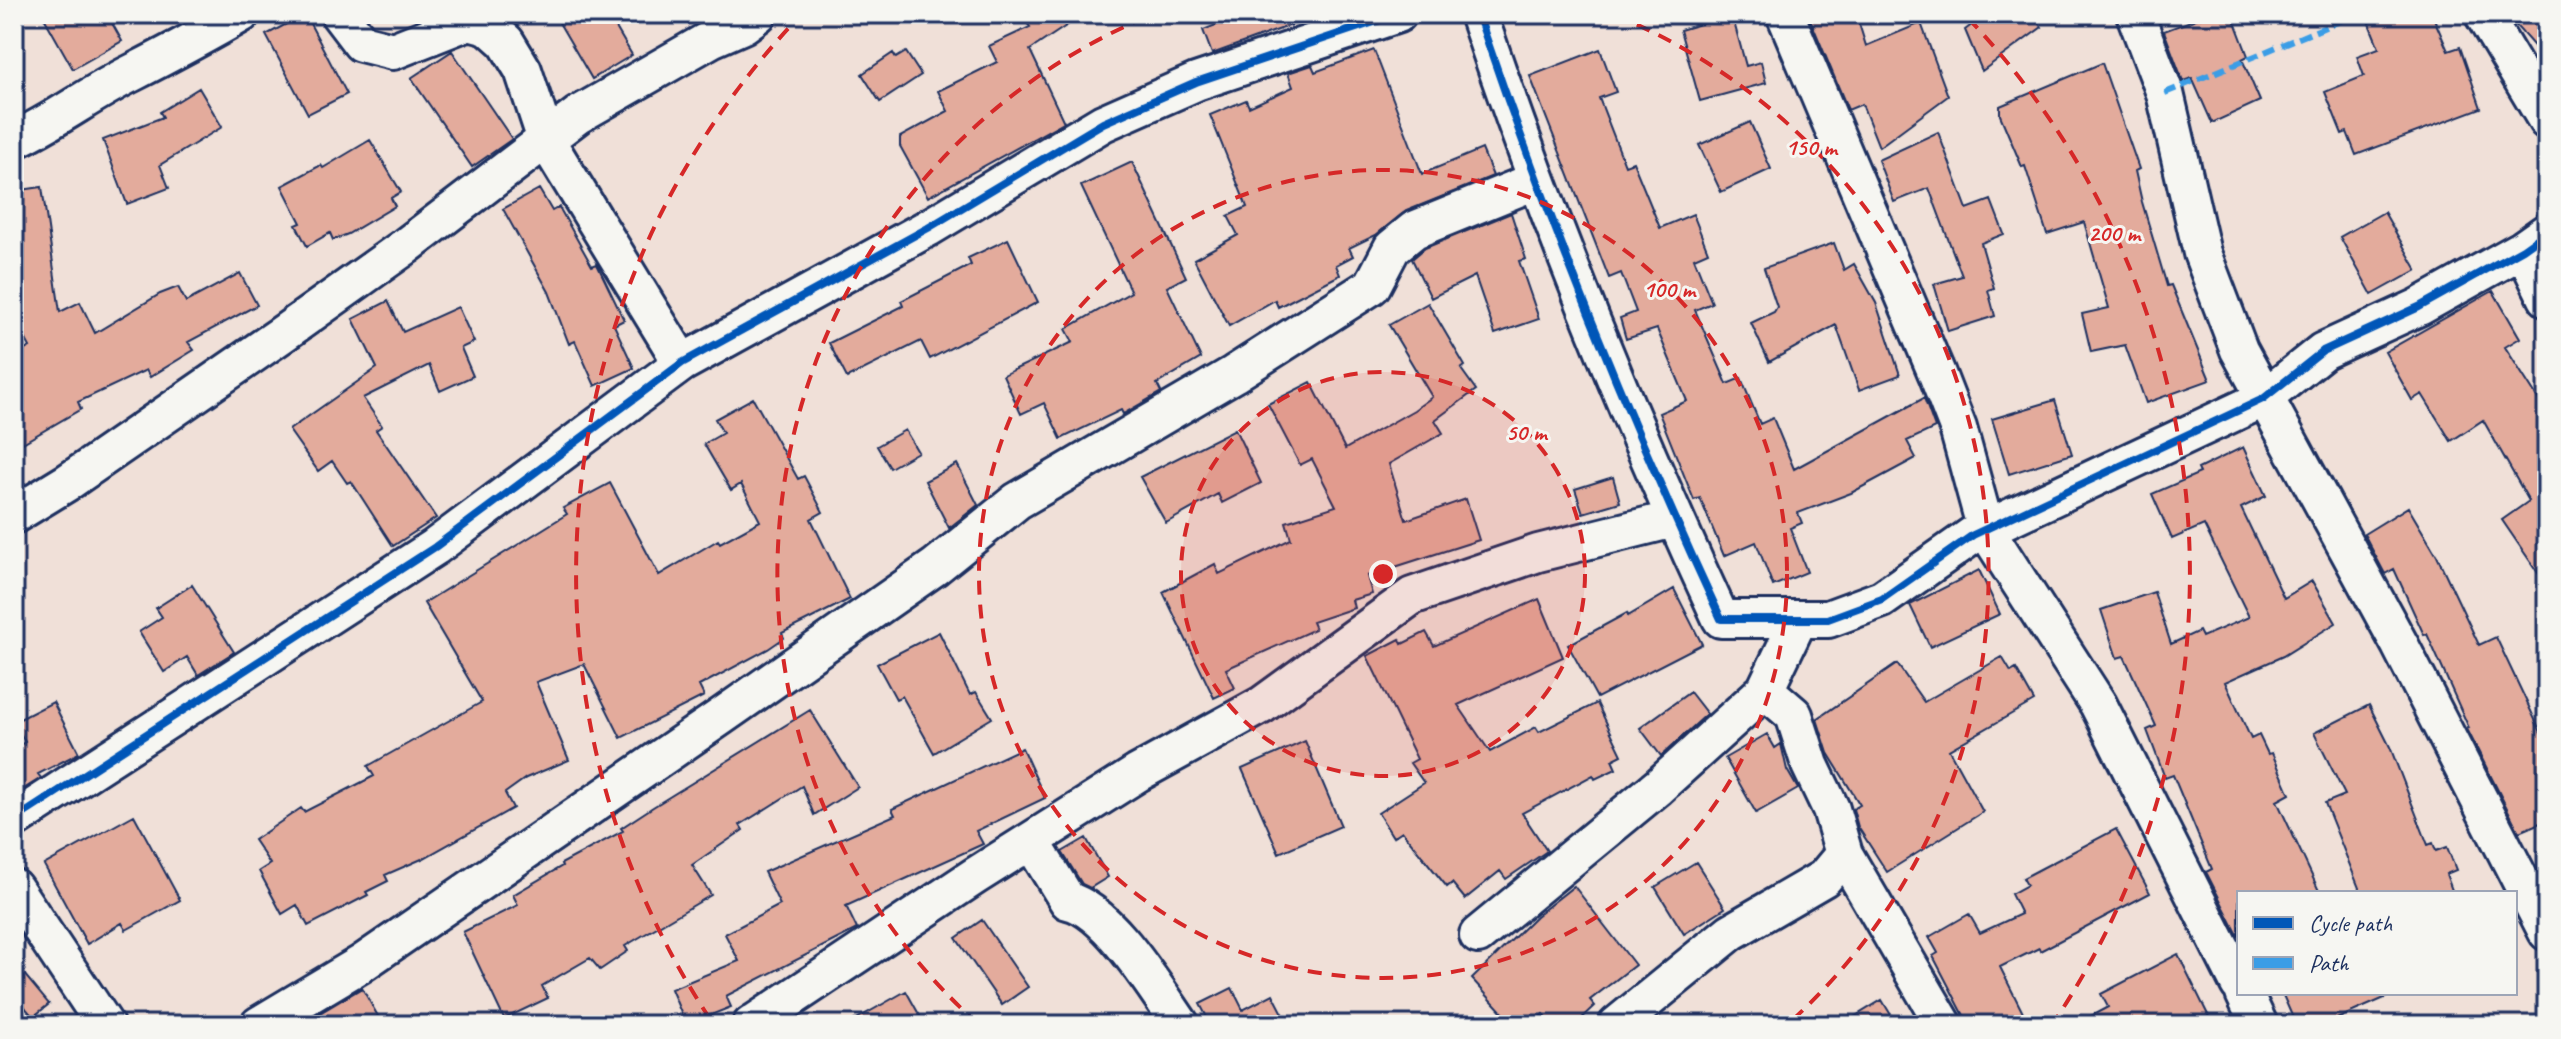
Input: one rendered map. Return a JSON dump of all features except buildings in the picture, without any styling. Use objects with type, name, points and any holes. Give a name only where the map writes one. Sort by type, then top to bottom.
[{"type":"street","points":[[14,140],[50,124],[131,73],[171,55],[241,14]]},
{"type":"street","points":[[339,14],[361,43],[393,51],[469,21],[488,26],[506,42],[523,70],[546,140],[682,363]]},
{"type":"street","points":[[14,515],[68,482],[293,326],[578,115],[758,14]]},
{"type":"street","points":[[14,820],[435,547],[682,363],[928,228],[1103,123],[1196,82],[1398,14]]},
{"type":"street","points":[[1478,14],[1535,181],[1599,346],[1721,619],[1828,619],[1882,599],[1973,535],[2263,399],[2323,351],[2419,307],[2535,240],[2547,298]]},
{"type":"street","points":[[1785,14],[1958,428],[1986,530],[2098,704],[2237,980]]},
{"type":"street","points":[[2135,14],[2165,93],[2202,253],[2239,350],[2263,399],[2400,645],[2547,932]]},
{"type":"street","points":[[2483,14],[2547,121]]},
{"type":"street","points":[[259,1025],[361,964],[710,725],[935,567],[1017,501],[1234,374],[1372,286],[1392,248],[1414,230],[1535,181]]},
{"type":"street","points":[[751,1025],[1138,773],[1262,705],[1412,596],[1538,553],[1674,519]]},
{"type":"street","points":[[1478,935],[1658,787],[1765,690],[1799,619]]},
{"type":"street","points":[[1765,690],[1794,715],[1810,765],[1831,809],[1844,854],[1944,1025]]},
{"type":"street","points":[[1023,848],[1036,849],[1068,901],[1081,903],[1117,937],[1181,1025]]},
{"type":"street","points":[[1617,1025],[1731,932],[1824,878],[1844,854]]},
{"type":"street","points":[[14,888],[105,1025]]},
{"type":"street","points":[[2245,995],[2259,1025]]},
{"type":"marked path","points":[[2165,93],[2357,14]]},
{"type":"cycle path","points":[[14,820],[435,547],[682,363],[928,228],[1103,123],[1196,82],[1398,14]]},
{"type":"cycle path","points":[[1478,14],[1591,320],[1721,619],[1828,619],[1882,599],[1973,535],[2263,399],[2323,351],[2419,307],[2523,249],[2547,232]]}]
